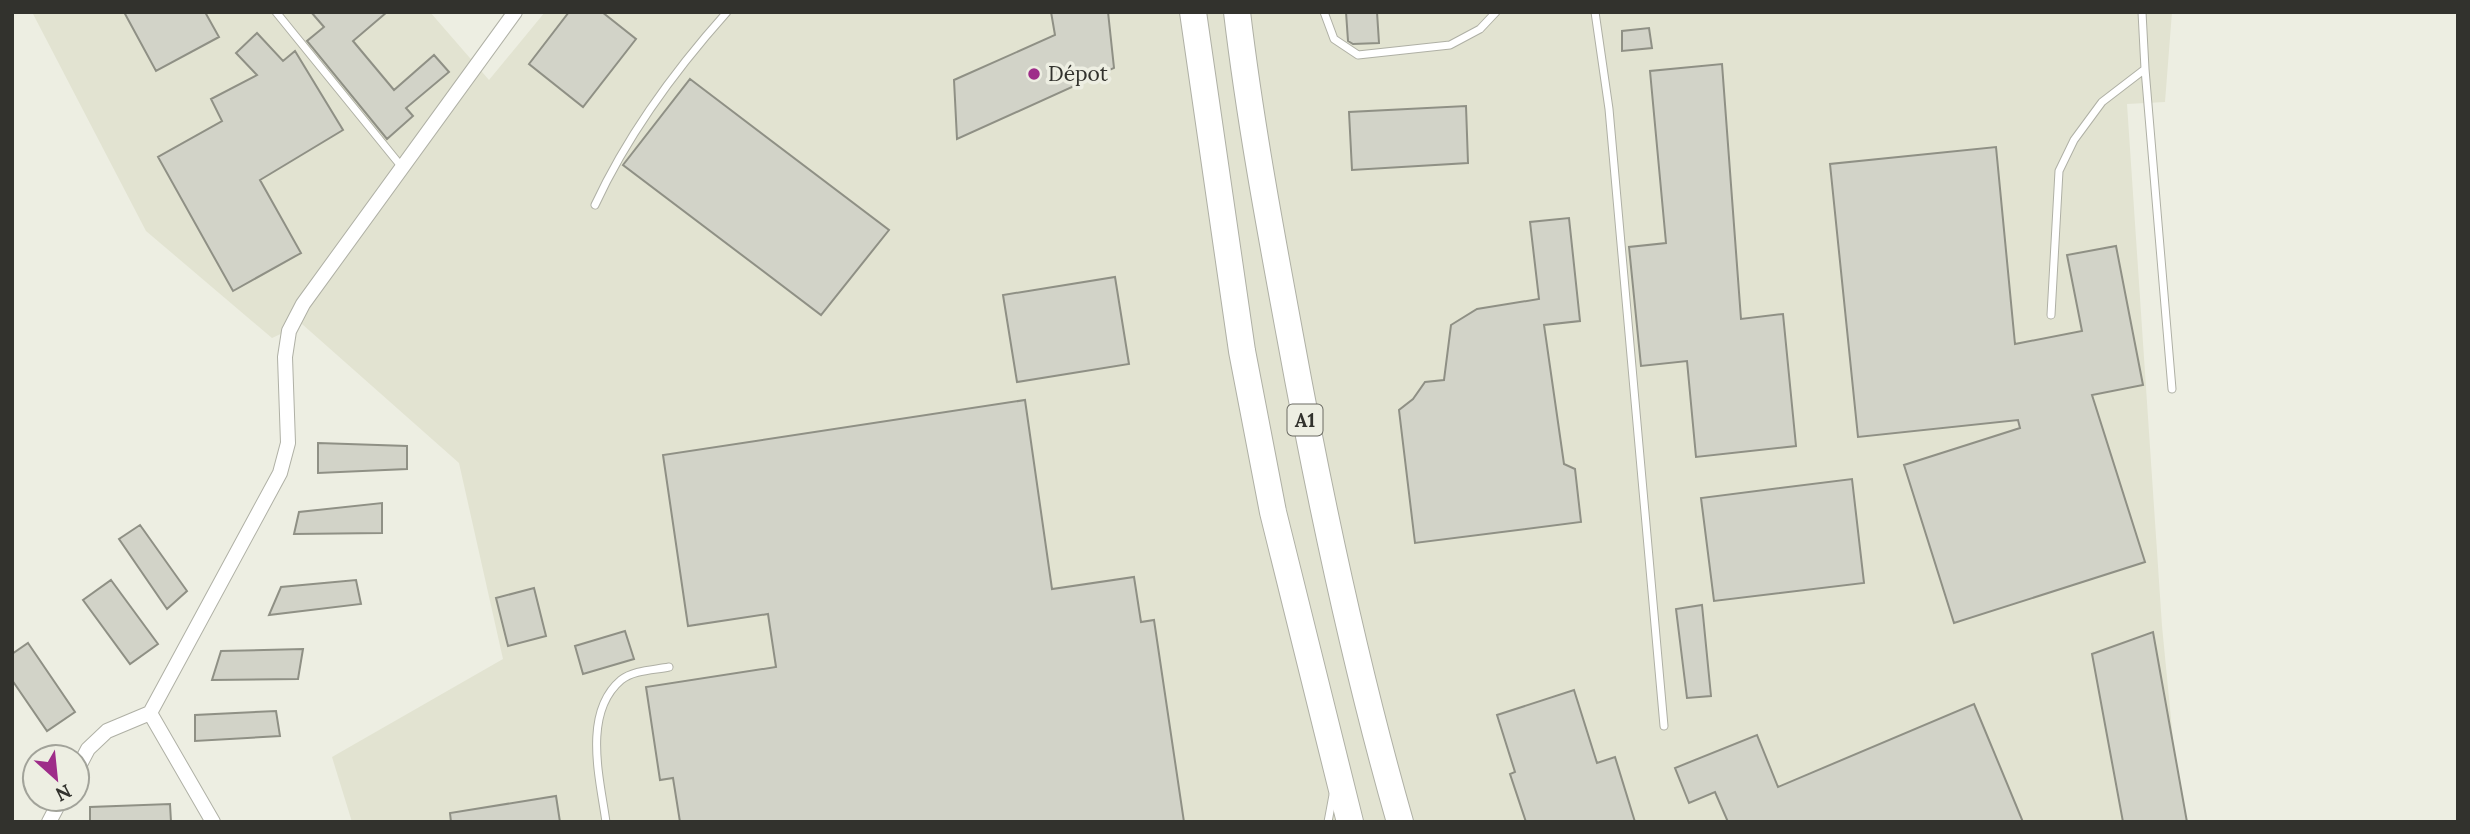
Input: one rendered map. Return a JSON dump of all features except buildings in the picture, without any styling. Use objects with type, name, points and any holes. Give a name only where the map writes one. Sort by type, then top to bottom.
[{"type":"highway","name":"A1","points":[[1193,12],[1242,351],[1273,512],[1350,822]]},
{"type":"highway","name":"A1","points":[[1237,12],[1249,110],[1314,467],[1371,721],[1400,822]]},
{"type":"street","points":[[91,746],[107,731],[150,713],[280,473],[288,443],[285,357],[289,331],[303,304],[515,12]]},
{"type":"street","points":[[150,713],[213,822]]},
{"type":"lane","points":[[275,12],[401,166]]},
{"type":"lane","points":[[595,205],[612,169],[670,84],[727,12]]},
{"type":"lane","points":[[1324,12],[1334,39],[1358,55],[1450,45],[1480,29],[1496,12]]},
{"type":"lane","points":[[1595,12],[1609,108],[1664,726]]},
{"type":"lane","points":[[2142,12],[2172,389]]},
{"type":"lane","points":[[2050,315],[2059,171],[2074,140],[2102,102],[2145,69]]},
{"type":"lane","points":[[606,822],[597,751],[602,708],[621,680],[639,672],[669,667]]},
{"type":"lane","points":[[1328,822],[1337,777]]},
{"type":"shaded area","points":[[32,12],[430,12],[489,80],[545,12],[2172,12],[2165,102],[2127,104],[2162,626],[2181,822],[352,822],[332,757],[503,659],[459,463],[302,324],[272,338],[146,231]]},
{"type":"place","name":"Dépot","points":[[1034,74]]}]
